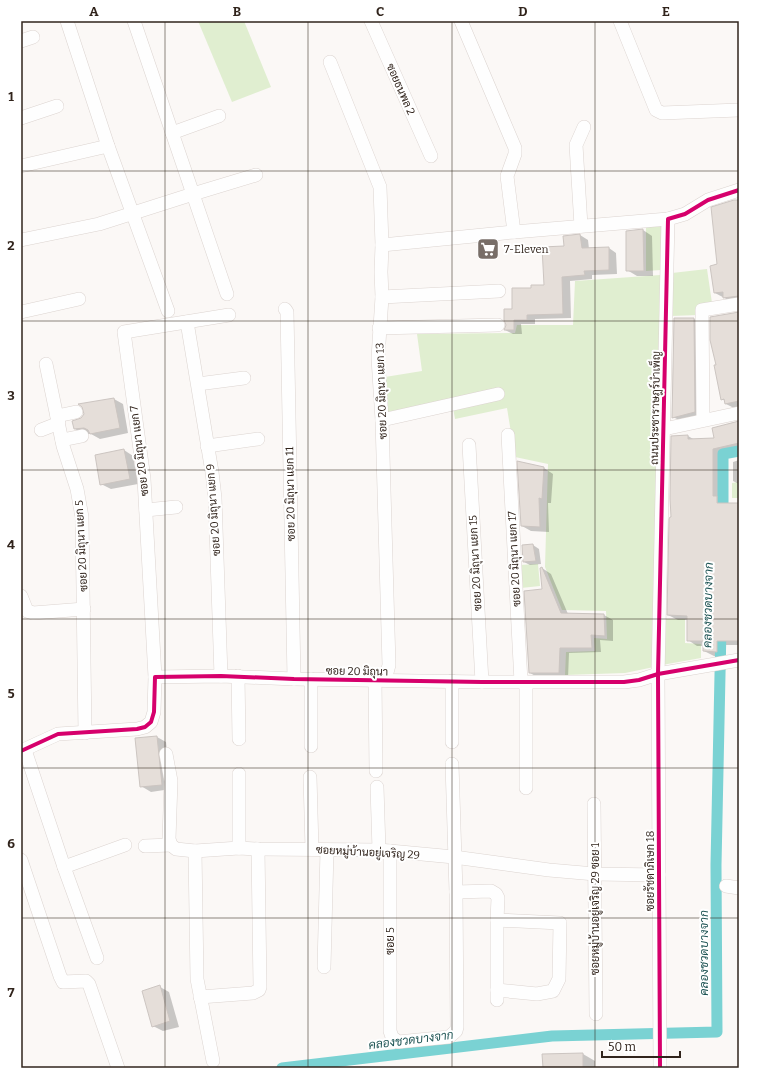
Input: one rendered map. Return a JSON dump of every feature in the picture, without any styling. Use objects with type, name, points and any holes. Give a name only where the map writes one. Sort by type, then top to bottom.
[{"type":"street","points":[[67,21],[108,146],[168,311]]},
{"type":"street","points":[[134,21],[227,294]]},
{"type":"street","name":"ซอยธนพล 2","points":[[371,21],[431,156]]},
{"type":"street","points":[[461,21],[515,148],[515,154],[507,176],[514,232]]},
{"type":"street","points":[[620,21],[656,110],[662,113],[739,110]]},
{"type":"street","name":"ซอย 20 มิถุนา แยก 13","points":[[330,62],[380,187],[382,297],[378,358],[382,420],[389,665],[380,680],[375,743],[376,771]]},
{"type":"street","points":[[21,118],[57,106]]},
{"type":"street","points":[[172,133],[220,116]]},
{"type":"street","points":[[581,226],[576,144],[584,127]]},
{"type":"street","points":[[21,166],[108,146]]},
{"type":"street","points":[[21,240],[99,224],[133,212],[256,176]]},
{"type":"street","points":[[382,245],[668,219],[685,214],[708,200],[739,190]]},
{"type":"street","name":"ถนนประชาราษฎร์บำเพ็ญ","points":[[658,674],[668,219]]},
{"type":"street","points":[[382,297],[499,291]]},
{"type":"street","points":[[21,312],[79,299]]},
{"type":"street","points":[[704,420],[702,310],[739,304]]},
{"type":"street","name":"ซอย 20 มิถุนา แยก 11","points":[[285,309],[294,679]]},
{"type":"street","name":"ซอย 20 มิถุนา แยก 7","points":[[155,677],[144,479],[124,332],[229,316]]},
{"type":"street","name":"ซอย 20 มิถุนา แยก 9","points":[[187,322],[215,498],[221,676]]},
{"type":"street","points":[[379,328],[498,325]]},
{"type":"street","name":"ซอย 20 มิถุนา แยก 5","points":[[46,364],[62,440],[78,489],[82,517],[85,732]]},
{"type":"street","points":[[198,384],[244,378]]},
{"type":"street","points":[[382,420],[498,394]]},
{"type":"street","points":[[41,430],[58,419],[76,412]]},
{"type":"street","points":[[664,429],[739,413]]},
{"type":"street","name":"ซอย 20 มิถุนา แยก 17","points":[[508,435],[523,682],[526,788]]},
{"type":"street","points":[[62,440],[82,436]]},
{"type":"street","points":[[207,446],[258,439]]},
{"type":"street","name":"ซอย 20 มิถุนา แยก 15","points":[[469,445],[482,682]]},
{"type":"street","points":[[146,510],[176,507]]},
{"type":"street","points":[[21,596],[26,610],[33,613],[84,609]]},
{"type":"street","name":"ซอย 20 มิถุนา","points":[[155,677],[238,676],[294,679],[452,682],[624,682],[658,674],[705,667],[738,660]]},
{"type":"street","name":"ซอยรัชดาภิเษก 18","points":[[658,674],[660,1068]]},
{"type":"street","points":[[238,676],[239,739]]},
{"type":"street","points":[[97,958],[23,751],[58,734],[136,729],[145,727],[151,722],[154,712],[155,677]]},
{"type":"street","points":[[311,679],[311,746]]},
{"type":"street","points":[[452,682],[452,742]]},
{"type":"street","points":[[166,754],[171,781],[169,839],[171,845]]},
{"type":"street","points":[[452,764],[456,892],[491,891],[496,894],[498,898],[497,920],[497,995],[537,994],[553,991],[559,979],[560,923],[497,920]]},
{"type":"street","points":[[239,774],[239,848]]},
{"type":"street","points":[[310,777],[312,849]]},
{"type":"street","name":"ซอย 5","points":[[377,787],[384,850],[390,1031],[392,1036],[398,1042],[449,1037],[456,1031],[456,892]]},
{"type":"street","name":"ซอยหมู่บ้านอยู่เจริญ 29 ซอย 1","points":[[594,804],[596,1014]]},
{"type":"street","points":[[64,867],[125,845]]},
{"type":"street","name":"ซอยหมู่บ้านอยู่เจริญ 29","points":[[145,846],[171,845],[176,850],[195,851],[239,848],[384,850],[454,857],[549,870],[595,874],[659,875]]},
{"type":"street","points":[[200,997],[253,993],[259,990],[258,849]]},
{"type":"street","points":[[324,967],[327,850]]},
{"type":"street","points":[[195,851],[197,979],[213,1061]]},
{"type":"street","points":[[21,860],[61,979],[64,982],[86,981],[89,984],[118,1068]]},
{"type":"green space","points":[[198,21],[244,21],[271,87],[232,102]]},
{"type":"green space","points":[[662,224],[661,270],[646,271],[646,226]]},
{"type":"green space","points":[[707,269],[712,303],[698,304],[698,315],[671,316],[672,273]]},
{"type":"green space","points":[[660,275],[654,667],[625,673],[565,675],[566,652],[595,651],[594,638],[607,639],[606,611],[562,610],[545,567],[548,464],[515,457],[507,408],[455,419],[452,402],[388,412],[385,377],[422,371],[417,334],[515,333],[517,325],[573,325],[575,281]]},
{"type":"green space","points":[[739,482],[739,498],[732,498],[732,483]]},
{"type":"green space","points":[[538,564],[540,586],[521,588],[519,565]]},
{"type":"green space","points":[[663,619],[685,619],[685,643],[701,644],[701,658],[662,665]]},
{"type":"building","points":[[734,200],[739,200],[739,296],[723,298],[723,292],[714,293],[710,266],[717,264],[711,207]]},
{"type":"building","points":[[643,229],[644,271],[626,271],[626,231]]},
{"type":"building","points":[[580,234],[582,248],[609,247],[609,270],[584,271],[585,275],[562,277],[563,314],[527,315],[527,320],[514,320],[514,330],[504,330],[506,325],[504,320],[504,309],[512,309],[512,288],[531,288],[531,285],[544,285],[542,247],[564,246],[563,236]]},
{"type":"building","points":[[739,312],[739,401],[725,404],[724,399],[721,400],[714,365],[716,365],[710,340],[710,317]]},
{"type":"building","points":[[674,318],[694,318],[695,412],[672,418]]},
{"type":"building","points":[[114,398],[120,428],[90,434],[88,430],[84,428],[74,429],[72,421],[81,418],[84,414],[82,407],[78,404]]},
{"type":"building","points":[[739,421],[739,443],[713,449],[713,496],[717,496],[717,503],[739,503],[739,641],[717,641],[717,652],[703,651],[703,641],[687,641],[687,616],[667,615],[669,519],[671,517],[671,436],[688,435],[688,439],[714,438],[712,428]]},
{"type":"building","points":[[124,449],[130,479],[100,485],[95,455]]},
{"type":"building","points":[[517,461],[544,467],[542,499],[539,498],[540,527],[521,526]]},
{"type":"building","points":[[533,544],[536,561],[523,562],[522,545]]},
{"type":"building","points":[[542,567],[561,613],[604,614],[605,636],[591,635],[592,648],[560,648],[559,673],[529,673],[524,591],[542,589],[540,568]]},
{"type":"building","points":[[157,736],[162,785],[140,787],[135,738]]},
{"type":"building","points":[[160,985],[170,1021],[152,1027],[142,991]]},
{"type":"building","points":[[583,1053],[583,1068],[543,1068],[542,1054]]},
{"type":"waterway","name":"คลองชวดบางจาก","points":[[723,518],[723,454],[739,451]]},
{"type":"waterway","name":"คลองชวดบางจาก","points":[[282,1068],[552,1036],[717,1032],[716,865],[721,627]]},
{"type":"cycle path","points":[[660,1068],[658,674],[668,219],[685,214],[708,200],[739,190]]},
{"type":"cycle path","points":[[21,751],[58,734],[137,729],[145,727],[151,722],[154,712],[155,677],[221,676],[294,679],[482,682],[624,682],[639,680],[658,674],[739,660]]},
{"type":"place","name":"7-Eleven","points":[[488,249]]}]
